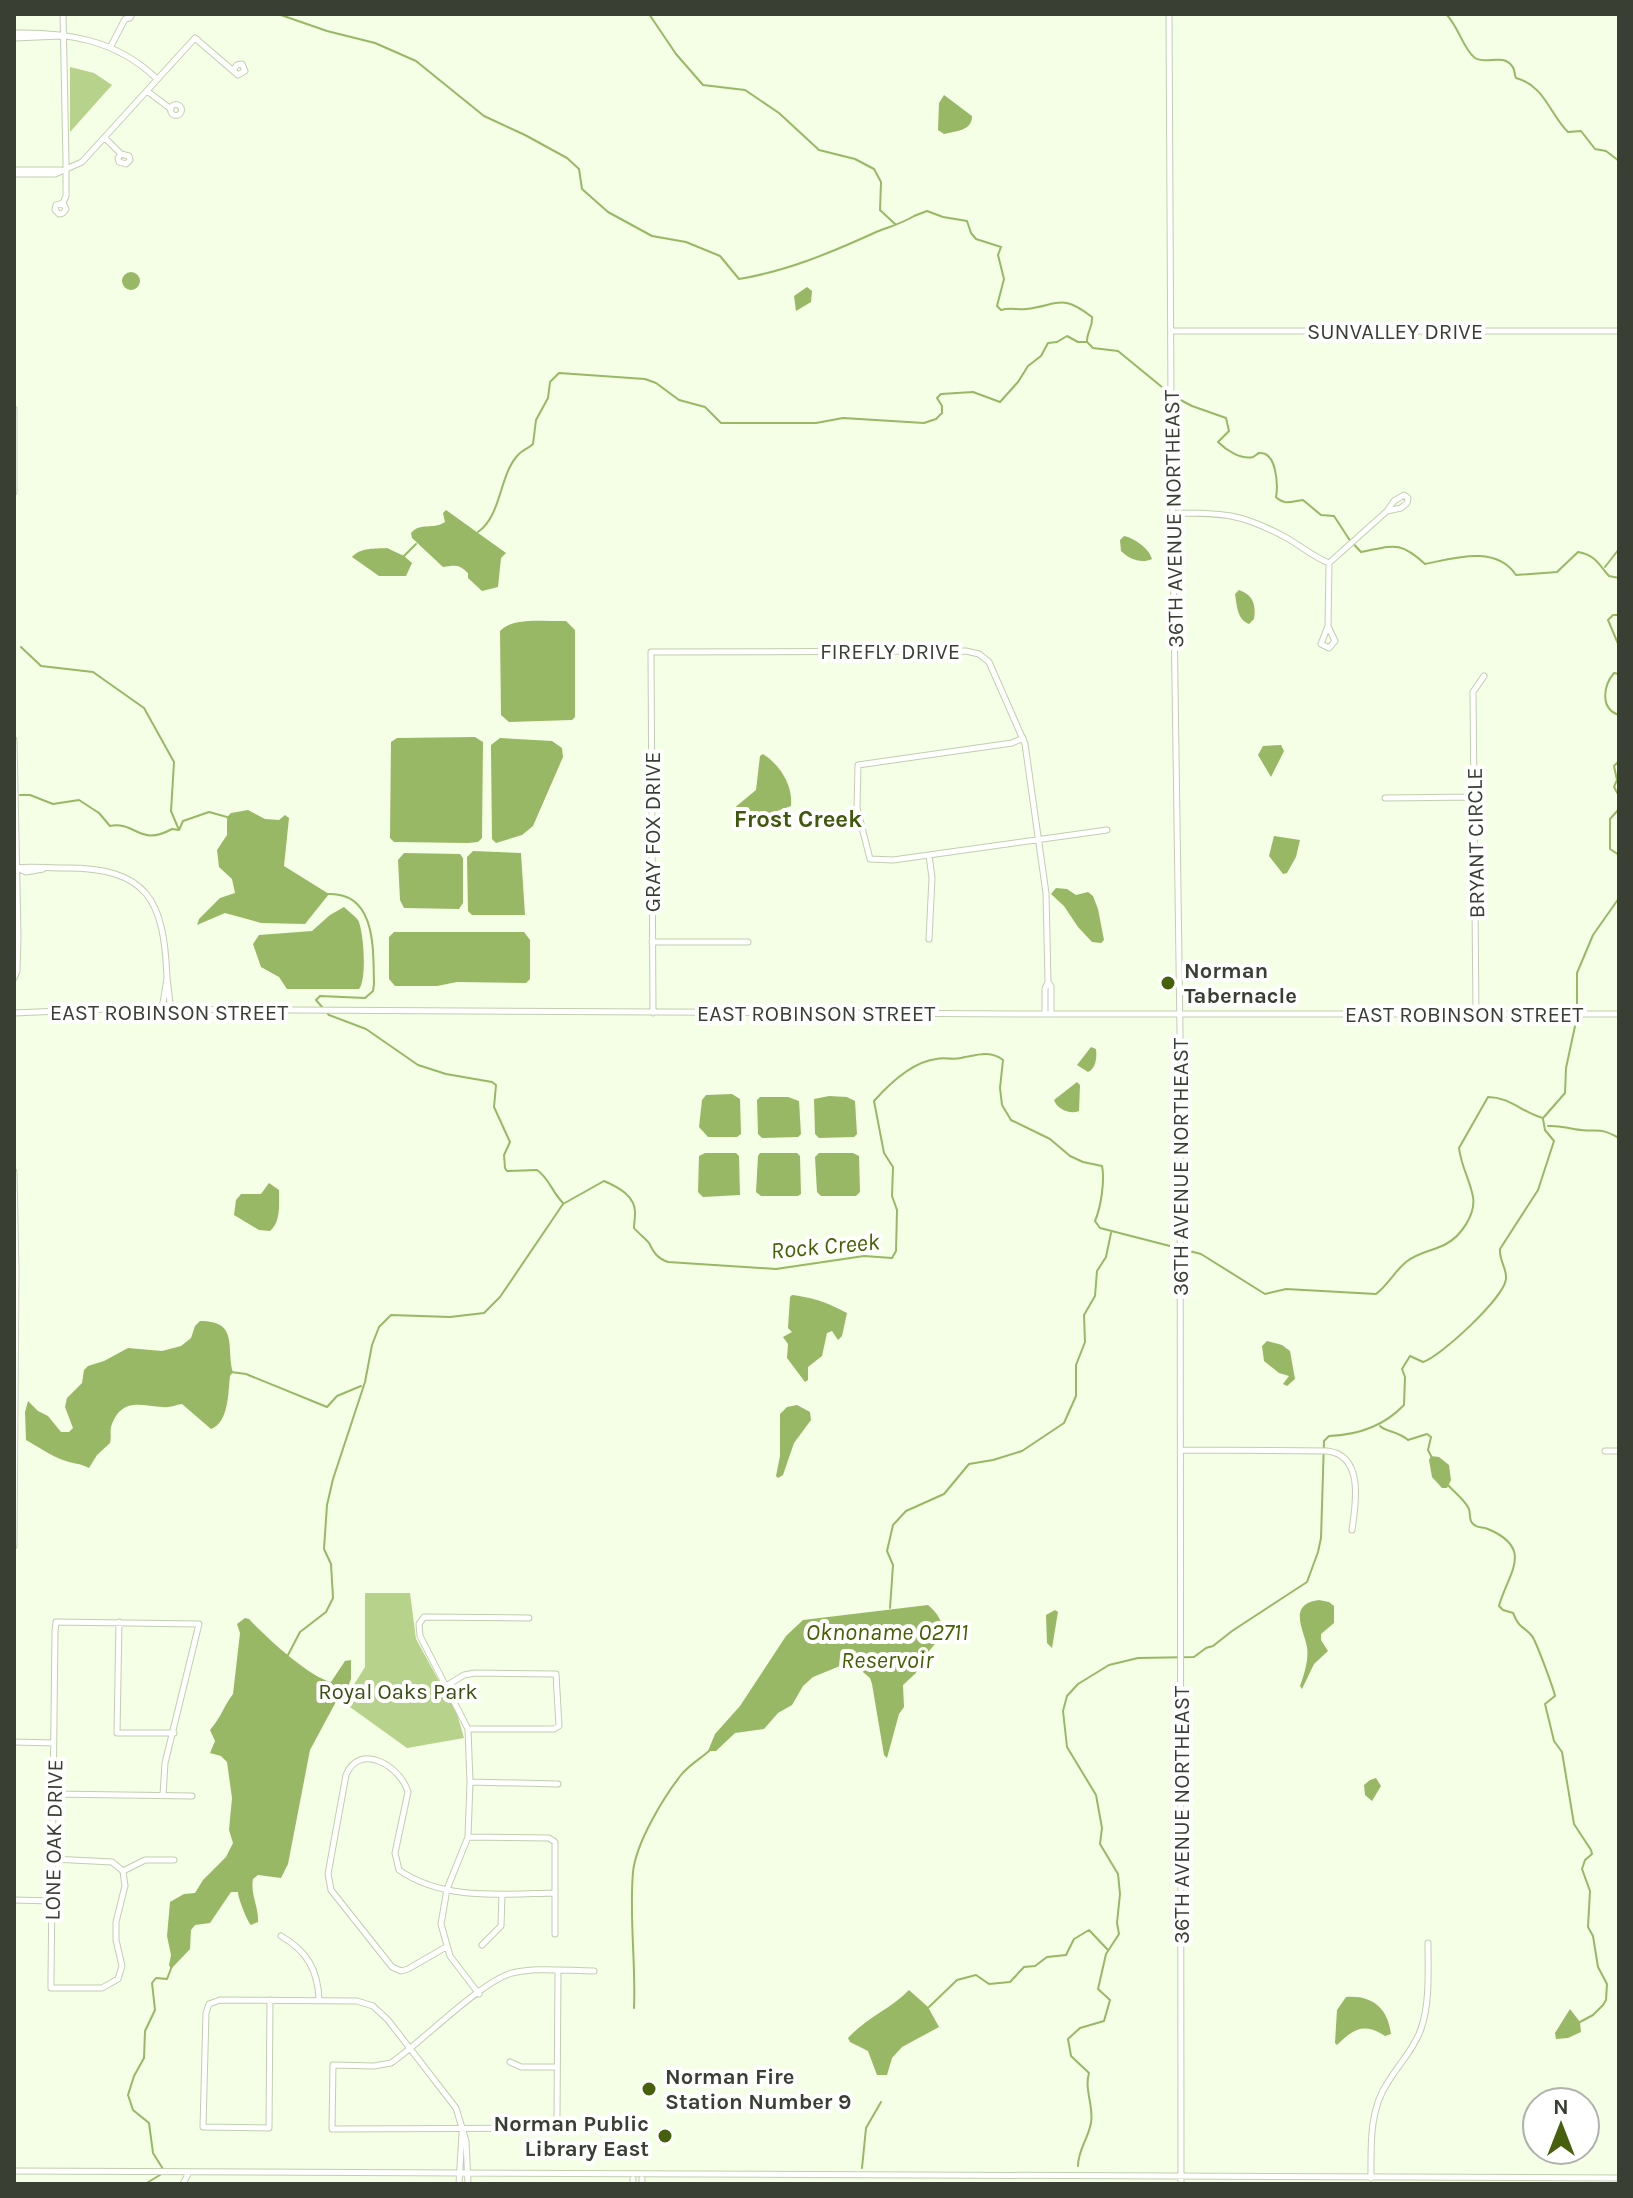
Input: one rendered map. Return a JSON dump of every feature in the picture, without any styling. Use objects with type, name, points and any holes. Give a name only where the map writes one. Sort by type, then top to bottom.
[{"type":"street","points":[[63,14],[66,170],[63,203]]},
{"type":"street","points":[[111,46],[123,16],[130,18],[132,14]]},
{"type":"street","name":"36TH AVENUE NORTHEAST","points":[[1169,14],[1180,1014],[1181,2180]]},
{"type":"street","points":[[14,36],[63,35],[88,39],[111,46],[157,79]]},
{"type":"street","points":[[14,172],[55,174],[87,157],[195,38],[234,69]]},
{"type":"street","points":[[147,91],[171,109]]},
{"type":"street","points":[[105,138],[121,154]]},
{"type":"street","name":"SUNVALLEY DRIVE","points":[[1171,331],[1619,331]]},
{"type":"street","points":[[14,409],[14,492]]},
{"type":"street","points":[[1328,626],[1329,563],[1387,511]]},
{"type":"street","points":[[1173,513],[1237,516],[1286,538],[1329,563]]},
{"type":"street","name":"FIREFLY DRIVE","points":[[651,652],[973,652],[985,657],[1023,738],[1047,901],[1048,982],[1045,989],[1048,1014]]},
{"type":"street","name":"GRAY FOX DRIVE","points":[[651,652],[653,1013]]},
{"type":"street","name":"BRYANT CIRCLE","points":[[1476,1014],[1473,692],[1484,676]]},
{"type":"street","points":[[1023,738],[1012,743],[858,765],[858,821],[870,859],[885,861],[1107,830]]},
{"type":"street","points":[[14,740],[17,971],[14,978]]},
{"type":"street","points":[[1385,798],[1474,797]]},
{"type":"street","points":[[929,855],[932,878],[929,939]]},
{"type":"street","points":[[16,868],[26,872],[46,868],[99,870],[138,885],[152,901],[159,917],[166,948],[170,1003],[167,1010]]},
{"type":"street","points":[[652,942],[748,942]]},
{"type":"street","name":"EAST ROBINSON STREET","points":[[14,1013],[167,1010],[1619,1014]]},
{"type":"street","points":[[14,1172],[14,1546]]},
{"type":"street","points":[[1181,1450],[1327,1451],[1340,1454],[1347,1461],[1355,1485],[1357,1498],[1352,1530]]},
{"type":"street","points":[[1605,1451],[1619,1451]]},
{"type":"street","points":[[479,1994],[446,1947],[441,1924],[447,1889],[468,1837],[468,1729],[420,1636],[420,1620],[424,1617],[529,1618]]},
{"type":"street","name":"LONE OAK DRIVE","points":[[119,1622],[56,1622],[51,1988],[102,1988],[118,1979],[122,1966],[115,1934],[125,1886],[123,1871]]},
{"type":"street","points":[[163,1795],[165,1763],[174,1733],[199,1624],[119,1622],[117,1733],[174,1733]]},
{"type":"street","points":[[446,1686],[464,1675],[475,1673],[556,1674],[559,1726],[554,1729],[468,1729]]},
{"type":"street","points":[[14,1742],[54,1743]]},
{"type":"street","points":[[446,1947],[408,1969],[401,1971],[392,1967],[331,1890],[328,1874],[346,1775],[356,1760],[370,1758],[401,1776],[405,1783],[408,1792],[395,1853],[399,1870],[408,1876],[464,1893],[555,1893]]},
{"type":"street","points":[[470,1782],[558,1784]]},
{"type":"street","points":[[54,1794],[192,1796]]},
{"type":"street","points":[[468,1837],[549,1838],[555,1842],[555,1934]]},
{"type":"street","points":[[53,1859],[104,1860],[123,1871],[145,1860],[174,1860]]},
{"type":"street","points":[[482,1945],[501,1926],[502,1894]]},
{"type":"street","points":[[14,1900],[52,1901]]},
{"type":"street","points":[[281,1936],[294,1943],[315,1971],[319,2000]]},
{"type":"street","points":[[1371,2178],[1372,2128],[1378,2102],[1417,2039],[1423,2022],[1428,1943]]},
{"type":"street","points":[[558,1971],[557,2117],[554,2125],[548,2128],[332,2129],[333,2065],[380,2066],[391,2063],[501,1977],[516,1972],[558,1971],[594,1971]]},
{"type":"street","points":[[270,2000],[269,2128],[203,2127],[209,2004],[216,2000],[270,2000],[319,2000],[369,2004],[388,2020],[453,2102],[462,2129],[463,2171],[459,2184]]},
{"type":"street","points":[[510,2062],[521,2067],[557,2067]]},
{"type":"street","points":[[554,2125],[561,2131]]},
{"type":"street","points":[[14,2171],[627,2172],[1181,2180],[1619,2178]]},
{"type":"street","points":[[463,2171],[468,2184]]},
{"type":"street","points":[[183,2184],[189,2172]]},
{"type":"street","points":[[189,2172],[192,2184]]},
{"type":"green space","points":[[70,67],[94,73],[112,85],[70,132]]},
{"type":"green space","name":"Royal Oaks Park","points":[[365,1593],[410,1593],[416,1639],[457,1714],[464,1738],[407,1748],[343,1702],[365,1667]]},
{"type":"water","points":[[944,95],[972,116],[969,125],[944,134],[938,130],[939,103]]},
{"type":"water","points":[[131,272],[140,281],[131,290],[122,281]]},
{"type":"water","points":[[807,287],[812,291],[811,302],[796,311],[794,296]]},
{"type":"water","points":[[446,510],[506,553],[501,558],[498,587],[482,591],[468,578],[465,570],[457,566],[443,567],[412,538],[411,533],[419,528],[445,522],[443,513]]},
{"type":"water","points":[[1124,536],[1141,544],[1152,559],[1139,561],[1124,554],[1120,540]]},
{"type":"water","points":[[387,548],[412,563],[406,576],[379,576],[352,557],[364,550]]},
{"type":"water","points":[[1239,590],[1251,598],[1254,605],[1254,619],[1249,624],[1238,612],[1235,594]]},
{"type":"water","points":[[566,621],[575,630],[575,717],[572,720],[509,722],[501,715],[500,631],[513,623]]},
{"type":"water","points":[[475,737],[483,742],[482,838],[478,842],[468,843],[394,842],[390,838],[391,742],[397,738]]},
{"type":"water","points":[[500,738],[552,741],[562,748],[563,757],[533,826],[522,835],[496,843],[492,839],[491,745]]},
{"type":"water","points":[[1281,745],[1284,751],[1271,777],[1258,755],[1263,746]]},
{"type":"water","points":[[763,754],[784,776],[790,791],[791,806],[741,824],[733,809],[756,790],[760,756]]},
{"type":"water","points":[[248,810],[265,819],[279,820],[285,815],[289,818],[284,866],[329,894],[305,924],[261,923],[225,913],[197,925],[220,898],[235,893],[232,879],[219,867],[217,850],[227,835],[227,817],[231,813]]},
{"type":"water","points":[[1274,836],[1300,840],[1296,857],[1287,873],[1283,874],[1269,856]]},
{"type":"water","points":[[473,851],[521,853],[525,915],[472,915],[468,911],[467,857]]},
{"type":"water","points":[[404,853],[460,854],[463,858],[463,903],[459,909],[404,908],[400,900],[398,860]]},
{"type":"water","points":[[1056,888],[1067,889],[1076,895],[1088,892],[1093,896],[1104,940],[1101,943],[1092,942],[1051,894]]},
{"type":"water","points":[[344,907],[358,920],[362,934],[364,966],[359,989],[287,989],[279,977],[261,967],[253,944],[259,935],[312,931]]},
{"type":"water","points":[[394,932],[524,932],[530,940],[530,979],[526,983],[457,982],[437,986],[395,986],[389,979],[389,937]]},
{"type":"water","points":[[1091,1047],[1096,1049],[1096,1059],[1088,1072],[1077,1065]]},
{"type":"water","points":[[1077,1082],[1080,1085],[1079,1111],[1064,1110],[1054,1100]]},
{"type":"water","points":[[732,1094],[740,1099],[741,1134],[737,1137],[708,1137],[699,1127],[702,1100],[706,1095]]},
{"type":"water","points":[[760,1097],[788,1097],[799,1101],[801,1134],[798,1137],[762,1138],[758,1134],[757,1100]]},
{"type":"water","points":[[847,1097],[855,1101],[857,1134],[854,1137],[819,1138],[815,1134],[814,1099]]},
{"type":"water","points":[[705,1153],[736,1153],[739,1156],[740,1195],[703,1197],[698,1192],[699,1156]]},
{"type":"water","points":[[760,1153],[797,1153],[800,1156],[801,1194],[761,1196],[756,1192]]},
{"type":"water","points":[[819,1153],[853,1153],[859,1156],[860,1192],[856,1196],[821,1196],[817,1192],[815,1157]]},
{"type":"water","points":[[269,1183],[279,1190],[278,1218],[270,1231],[259,1230],[234,1215],[236,1200],[241,1194],[261,1194]]},
{"type":"water","points":[[792,1295],[821,1301],[847,1313],[842,1336],[838,1340],[832,1331],[827,1333],[822,1356],[808,1367],[808,1380],[805,1382],[787,1358],[788,1344],[783,1337],[792,1332],[788,1328]]},
{"type":"water","points":[[200,1321],[221,1325],[230,1345],[233,1372],[224,1414],[217,1425],[211,1429],[182,1404],[168,1407],[127,1406],[116,1415],[110,1443],[89,1468],[58,1458],[26,1440],[25,1412],[28,1401],[48,1416],[61,1432],[69,1432],[73,1428],[65,1407],[67,1398],[82,1383],[84,1370],[88,1366],[128,1348],[162,1351],[181,1346],[191,1338]]},
{"type":"water","points":[[1267,1341],[1290,1351],[1295,1379],[1287,1386],[1283,1384],[1289,1376],[1279,1373],[1264,1361],[1262,1346]]},
{"type":"water","points":[[797,1405],[810,1412],[811,1420],[794,1443],[783,1475],[778,1478],[780,1414],[787,1407]]},
{"type":"water","points":[[1431,1456],[1439,1457],[1449,1465],[1451,1480],[1447,1488],[1442,1488],[1432,1477]]},
{"type":"water","points":[[1319,1600],[1334,1606],[1334,1623],[1321,1634],[1328,1651],[1314,1664],[1302,1689],[1307,1652],[1300,1612],[1309,1602]]},
{"type":"water","name":"Oknoname 02711 Reservoir","points":[[928,1605],[938,1616],[942,1625],[941,1634],[916,1673],[903,1685],[904,1707],[899,1714],[887,1758],[870,1678],[857,1667],[840,1666],[813,1677],[803,1686],[792,1705],[778,1713],[764,1729],[735,1733],[716,1751],[708,1751],[715,1734],[740,1706],[786,1636],[803,1620]]},
{"type":"water","points":[[1055,1610],[1058,1612],[1052,1648],[1047,1643],[1046,1615]]},
{"type":"water","points":[[245,1618],[288,1655],[331,1682],[345,1661],[351,1660],[351,1679],[310,1750],[288,1864],[281,1878],[258,1875],[253,1879],[258,1922],[251,1925],[238,1892],[231,1892],[210,1923],[195,1925],[191,1930],[190,1949],[171,1969],[167,1936],[170,1902],[184,1894],[195,1893],[203,1880],[226,1857],[233,1843],[229,1830],[232,1798],[227,1762],[221,1756],[210,1753],[215,1741],[210,1730],[233,1694],[240,1633],[237,1624]]},
{"type":"water","points":[[1376,1778],[1381,1786],[1372,1801],[1365,1795],[1364,1785]]},
{"type":"water","points":[[909,1990],[928,2007],[939,2027],[902,2047],[892,2058],[887,2075],[877,2075],[868,2051],[848,2038]]},
{"type":"water","points":[[1346,1997],[1364,1998],[1377,2005],[1386,2017],[1391,2034],[1385,2036],[1371,2029],[1359,2029],[1337,2045],[1337,2010]]},
{"type":"water","points":[[1570,2009],[1580,2022],[1581,2032],[1556,2039],[1555,2033]]},
{"type":"waterway","points":[[278,14],[375,43],[416,61],[484,116],[567,158],[579,169],[582,189],[608,212],[652,236],[686,242],[720,256],[739,279],[808,260],[927,211],[967,221],[976,239],[1001,247],[998,255],[1004,279],[997,306],[1001,310],[1060,302],[1073,305],[1092,317],[1087,341]]},
{"type":"waterway","points":[[649,14],[676,54],[703,85],[745,90],[779,113],[819,150],[855,159],[874,169],[881,182],[880,210],[895,224]]},
{"type":"waterway","points":[[1446,14],[1475,58],[1508,62],[1516,78],[1534,87],[1568,132],[1581,131],[1595,149],[1606,151],[1619,161]]},
{"type":"waterway","points":[[478,532],[492,516],[512,463],[533,444],[536,420],[548,398],[550,382],[559,373],[645,379],[679,400],[705,407],[721,423],[816,423],[843,418],[924,423],[942,413],[937,398],[941,394],[973,392],[1000,402],[1028,366],[1041,356],[1048,343],[1067,336],[1078,342],[1087,342],[1093,348],[1118,351],[1168,392]]},
{"type":"waterway","points":[[1173,396],[1226,418],[1229,431],[1218,442],[1239,456],[1253,457],[1259,453],[1270,457],[1275,470],[1276,497],[1286,502],[1303,500],[1321,515],[1334,516],[1361,552],[1402,548],[1425,564],[1462,557],[1486,557],[1498,560],[1516,575],[1557,572],[1578,552],[1593,558],[1609,576],[1619,578]]},
{"type":"waterway","points":[[404,556],[416,544]]},
{"type":"waterway","name":"Rock Creek","points":[[1605,567],[1619,549]]},
{"type":"waterway","name":"Rock Creek","points":[[1619,615],[1613,615],[1608,620],[1619,646]]},
{"type":"waterway","points":[[21,647],[41,666],[93,672],[144,708],[174,762],[171,811],[179,830]]},
{"type":"waterway","name":"Rock Creek","points":[[1619,674],[1614,673],[1610,678],[1605,697],[1609,708],[1619,715]]},
{"type":"waterway","name":"Rock Creek","points":[[1619,761],[1614,766],[1617,780],[1614,787],[1619,796]]},
{"type":"waterway","points":[[20,795],[30,795],[53,804],[79,800],[99,813],[110,826],[119,825],[145,835],[179,830],[183,821],[209,812],[227,817]]},
{"type":"waterway","name":"Rock Creek","points":[[1619,809],[1610,819],[1610,849],[1619,855]]},
{"type":"waterway","points":[[328,894],[344,896],[356,903],[364,913],[372,940],[374,984],[373,991],[365,998],[320,996],[316,1000],[329,1015],[366,1029],[418,1065],[496,1085],[494,1107],[510,1142],[504,1155],[505,1168],[507,1171],[537,1170],[563,1203]]},
{"type":"waterway","name":"Rock Creek","points":[[1577,1011],[1577,973],[1593,935],[1619,898]]},
{"type":"waterway","name":"Rock Creek","points":[[1544,1117],[1565,1093],[1566,1068],[1577,1017]]},
{"type":"waterway","name":"Rock Creek","points":[[288,1655],[300,1632],[326,1612],[333,1598],[331,1564],[324,1549],[327,1505],[379,1327],[391,1315],[450,1317],[484,1313],[500,1297],[563,1204],[604,1181],[620,1189],[633,1202],[634,1228],[656,1255],[668,1262],[776,1269],[864,1256],[892,1258],[896,1251],[897,1210],[892,1196],[893,1167],[884,1153],[874,1101],[894,1081],[918,1064],[939,1058],[958,1059],[988,1054],[1003,1060],[1002,1105],[1011,1120],[1050,1139],[1070,1156],[1102,1166],[1102,1194],[1095,1221],[1100,1228],[1201,1254],[1265,1294],[1286,1289],[1376,1294],[1406,1262],[1446,1244],[1466,1224],[1473,1197],[1459,1148],[1488,1097],[1503,1100],[1543,1118]]},
{"type":"waterway","points":[[1078,2166],[1091,2123],[1089,2073],[1071,2056],[1068,2039],[1080,2028],[1104,2021],[1110,2000],[1098,1989],[1106,1954],[1119,1934],[1120,1894],[1118,1874],[1100,1844],[1102,1828],[1096,1795],[1067,1747],[1063,1711],[1067,1696],[1078,1684],[1109,1665],[1138,1658],[1194,1657],[1307,1582],[1321,1538],[1324,1441],[1329,1436],[1350,1434],[1388,1419],[1404,1405],[1405,1377],[1402,1369],[1410,1356],[1423,1362],[1443,1349],[1484,1312],[1503,1288],[1506,1275],[1500,1249],[1538,1190],[1554,1141],[1545,1130],[1543,1119]]},
{"type":"waterway","points":[[1548,1126],[1603,1131],[1619,1138]]},
{"type":"waterway","points":[[890,1608],[893,1565],[887,1551],[893,1525],[906,1511],[944,1494],[969,1464],[1022,1451],[1064,1423],[1076,1396],[1076,1365],[1085,1342],[1084,1315],[1095,1296],[1097,1271],[1106,1257],[1111,1233]]},
{"type":"waterway","name":"Rock Creek","points":[[231,1372],[246,1374],[327,1407],[337,1396],[361,1386]]},
{"type":"waterway","points":[[1380,1426],[1408,1440],[1427,1434],[1431,1437],[1428,1450],[1431,1456]]},
{"type":"waterway","points":[[1448,1485],[1469,1509],[1473,1524],[1488,1529],[1511,1545],[1515,1553],[1514,1563],[1499,1606],[1513,1613],[1532,1636],[1555,1696],[1545,1704],[1554,1741],[1562,1752],[1574,1824],[1592,1854],[1585,1860],[1582,1869],[1590,1891],[1588,1927],[1593,1936],[1598,1967],[1607,1984],[1603,2005],[1580,2022]]},
{"type":"waterway","points":[[634,2008],[632,1906],[635,1860],[651,1821],[666,1796],[684,1771],[709,1751]]},
{"type":"waterway","points":[[929,2007],[957,1980],[976,1975],[989,1984],[1010,1982],[1024,1967],[1035,1966],[1047,1957],[1066,1955],[1074,1939],[1089,1930],[1107,1949]]},
{"type":"waterway","points":[[163,2169],[153,2153],[149,2123],[133,2110],[128,2095],[144,2058],[145,2031],[155,2010],[152,1983],[156,1978],[167,1979],[172,1966]]},
{"type":"waterway","points":[[862,2168],[866,2128],[881,2102]]},
{"type":"waterway","points":[[145,2184],[160,2175]]},
{"type":"place","name":"Norman Tabernacle","points":[[1168,983]]},
{"type":"place","name":"Norman Fire Station Number 9","points":[[649,2089]]},
{"type":"place","name":"Norman Public Library East","points":[[665,2136]]},
{"type":"district","name":"Frost Creek","points":[[798,819]]}]
